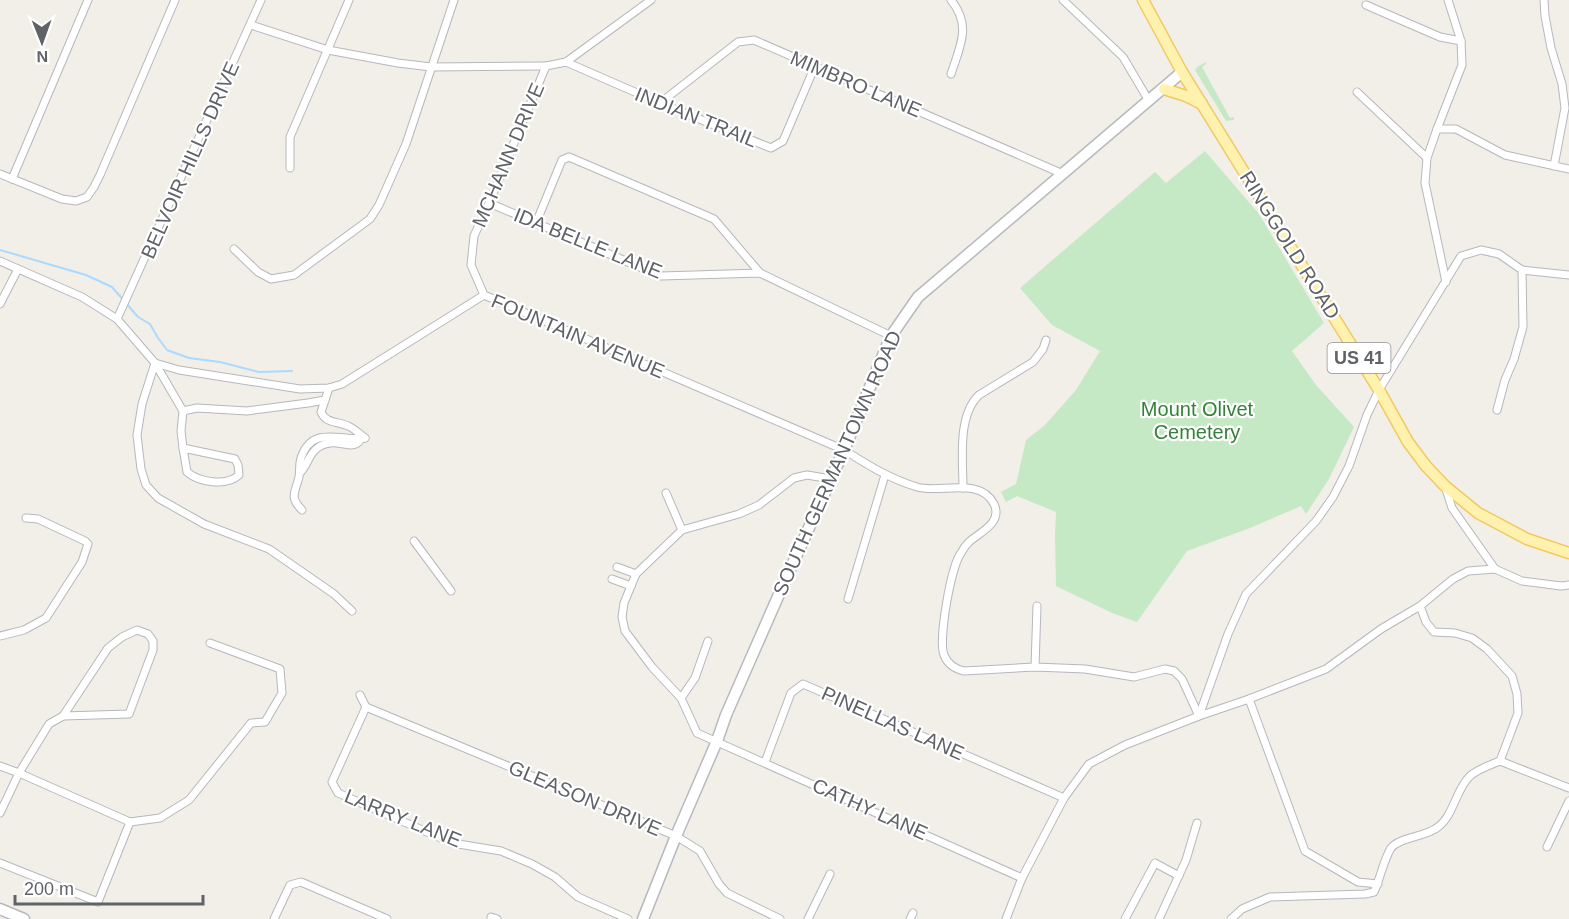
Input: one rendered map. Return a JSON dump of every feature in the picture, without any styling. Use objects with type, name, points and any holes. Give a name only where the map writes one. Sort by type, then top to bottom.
[{"type":"main road","name":"RINGGOLD ROAD","points":[[1143,0],[1182,72],[1379,390],[1408,442],[1426,466],[1445,486],[1478,513],[1527,539],[1569,553]]},
{"type":"main road","name":"SOUTH GERMANTOWN ROAD","points":[[643,919],[726,715],[844,450],[891,336],[918,297],[1182,72]]},
{"type":"main road","points":[[1164,89],[1186,96],[1203,105]]},
{"type":"main road","points":[[0,909],[24,919]]},
{"type":"street","points":[[12,179],[88,0]]},
{"type":"street","points":[[0,174],[62,199],[76,201],[87,196],[100,176],[176,0]]},
{"type":"street","name":"BELVOIR HILLS DRIVE","points":[[117,319],[261,0]]},
{"type":"street","points":[[290,168],[290,137],[349,0]]},
{"type":"street","points":[[234,249],[258,272],[271,279],[294,275],[370,219],[379,205],[406,144],[453,0]]},
{"type":"street","name":"MCHANN DRIVE","points":[[484,295],[471,265],[474,236],[546,66],[566,62],[651,0]]},
{"type":"street","points":[[951,0],[957,8],[964,34],[951,74]]},
{"type":"street","points":[[1063,0],[1123,57],[1149,101]]},
{"type":"street","points":[[1446,282],[1425,183],[1427,158],[1462,65],[1461,41],[1448,0]]},
{"type":"street","points":[[1544,0],[1551,48],[1562,84],[1565,108],[1554,166]]},
{"type":"street","points":[[1366,4],[1440,37],[1461,41]]},
{"type":"street","points":[[251,25],[328,50],[398,63],[431,66],[546,66]]},
{"type":"street","name":"MIMBRO LANE","points":[[660,103],[738,42],[754,40],[1063,174]]},
{"type":"street","name":"INDIAN TRAIL","points":[[566,62],[771,148],[783,141],[815,66]]},
{"type":"street","points":[[1357,92],[1427,158]]},
{"type":"street","points":[[1437,129],[1456,129],[1505,155],[1569,169]]},
{"type":"street","points":[[536,223],[562,160],[569,157],[714,219],[760,273]]},
{"type":"street","name":"IDA BELLE LANE","points":[[489,203],[662,276],[760,273],[891,336]]},
{"type":"street","points":[[1199,716],[1228,634],[1246,594],[1316,521],[1333,497],[1349,466],[1367,415],[1379,390],[1461,256],[1481,250],[1498,254],[1522,270],[1569,275]]},
{"type":"street","points":[[0,261],[82,297],[117,319],[155,363],[183,411],[181,431],[183,448],[187,472],[198,479],[215,482],[228,481],[238,475],[238,465],[235,459],[183,448]]},
{"type":"street","points":[[0,304],[18,269]]},
{"type":"street","points":[[1497,410],[1504,380],[1514,359],[1523,327],[1522,270]]},
{"type":"street","name":"FOUNTAIN AVENUE","points":[[155,363],[179,370],[300,389],[329,388],[342,384],[363,372],[484,295],[844,450],[885,476],[920,488],[963,488]]},
{"type":"street","points":[[1046,340],[1043,349],[1033,362],[979,395],[974,400],[966,418],[963,431],[963,488],[982,493],[989,498],[996,512],[988,528],[967,543],[958,556],[945,615],[943,652],[947,662],[955,669],[964,671],[1035,667],[1085,669],[1134,677],[1165,669],[1174,671],[1182,679],[1199,716]]},
{"type":"street","points":[[155,363],[142,404],[138,435],[141,469],[146,486],[158,498],[204,524],[269,549],[334,594],[352,610]]},
{"type":"street","points":[[302,510],[294,502],[293,495],[305,450],[316,440],[329,436],[350,440],[364,438],[349,426],[325,419],[321,412],[329,388]]},
{"type":"street","points":[[183,411],[197,408],[247,411],[325,400]]},
{"type":"street","points":[[617,567],[636,574],[682,530],[739,514],[759,505],[794,478],[807,475],[831,479]]},
{"type":"street","points":[[848,598],[885,476]]},
{"type":"street","points":[[1445,486],[1452,508],[1496,569]]},
{"type":"street","points":[[666,493],[682,530]]},
{"type":"street","points":[[0,636],[24,630],[46,618],[82,562],[88,544],[38,519],[26,518]]},
{"type":"street","points":[[414,541],[451,591]]},
{"type":"street","points":[[1006,919],[1022,878],[1064,798],[1089,764],[1125,744],[1326,669],[1381,628],[1420,606],[1452,579],[1468,571],[1496,569],[1522,581],[1569,585]]},
{"type":"street","name":"CATHY LANE","points":[[636,574],[624,603],[622,617],[625,632],[652,667],[681,698],[697,733],[1022,878]]},
{"type":"street","points":[[612,579],[631,586]]},
{"type":"street","points":[[1035,667],[1037,606]]},
{"type":"street","points":[[1230,919],[1242,909],[1270,897],[1374,892],[1392,847],[1438,828],[1468,779],[1500,761],[1518,713],[1517,694],[1512,676],[1487,649],[1472,638],[1455,633],[1434,632],[1426,622],[1420,606]]},
{"type":"street","points":[[0,813],[19,773],[49,724],[63,716],[108,648],[122,637],[137,630],[148,634],[153,641],[153,650],[129,714],[63,716]]},
{"type":"street","points":[[681,698],[694,678],[708,641]]},
{"type":"street","points":[[0,766],[130,822],[160,818],[189,800],[250,723],[265,722],[282,693],[280,669],[210,643]]},
{"type":"street","name":"PINELLAS LANE","points":[[765,762],[791,693],[803,684],[1064,798]]},
{"type":"street","points":[[360,695],[366,708]]},
{"type":"street","points":[[1249,699],[1305,851],[1358,882],[1377,884]]},
{"type":"street","name":"GLEASON DRIVE","points":[[366,708],[676,836],[700,851],[719,884],[728,893],[770,917],[780,919]]},
{"type":"street","name":"LARRY LANE","points":[[366,708],[332,783],[338,793],[452,843],[501,851],[532,864],[555,877],[578,897],[628,919]]},
{"type":"street","points":[[1500,761],[1569,788]]},
{"type":"street","points":[[1547,846],[1569,801]]},
{"type":"street","points":[[0,863],[98,902],[130,822]]},
{"type":"street","points":[[1159,919],[1186,860],[1197,823]]},
{"type":"street","points":[[1125,919],[1155,863],[1179,876]]},
{"type":"street","points":[[808,919],[830,874]]},
{"type":"street","points":[[274,919],[290,885],[301,882],[387,919]]},
{"type":"green space","points":[[1206,62],[1202,67],[1230,118],[1234,117],[1234,120],[1226,121],[1195,70]]},
{"type":"green space","name":"Mount Olivet Cemetery","points":[[1205,151],[1259,214],[1324,323],[1292,351],[1316,385],[1354,427],[1329,479],[1306,514],[1301,506],[1187,551],[1137,622],[1112,613],[1056,586],[1056,512],[1017,496],[1006,502],[1001,492],[1016,484],[1026,440],[1045,425],[1076,390],[1100,351],[1052,325],[1020,288],[1155,172],[1166,183]]},
{"type":"waterway","points":[[0,250],[86,275],[112,287],[138,317],[150,324],[167,350],[189,358],[220,362],[259,372],[292,371]]}]
